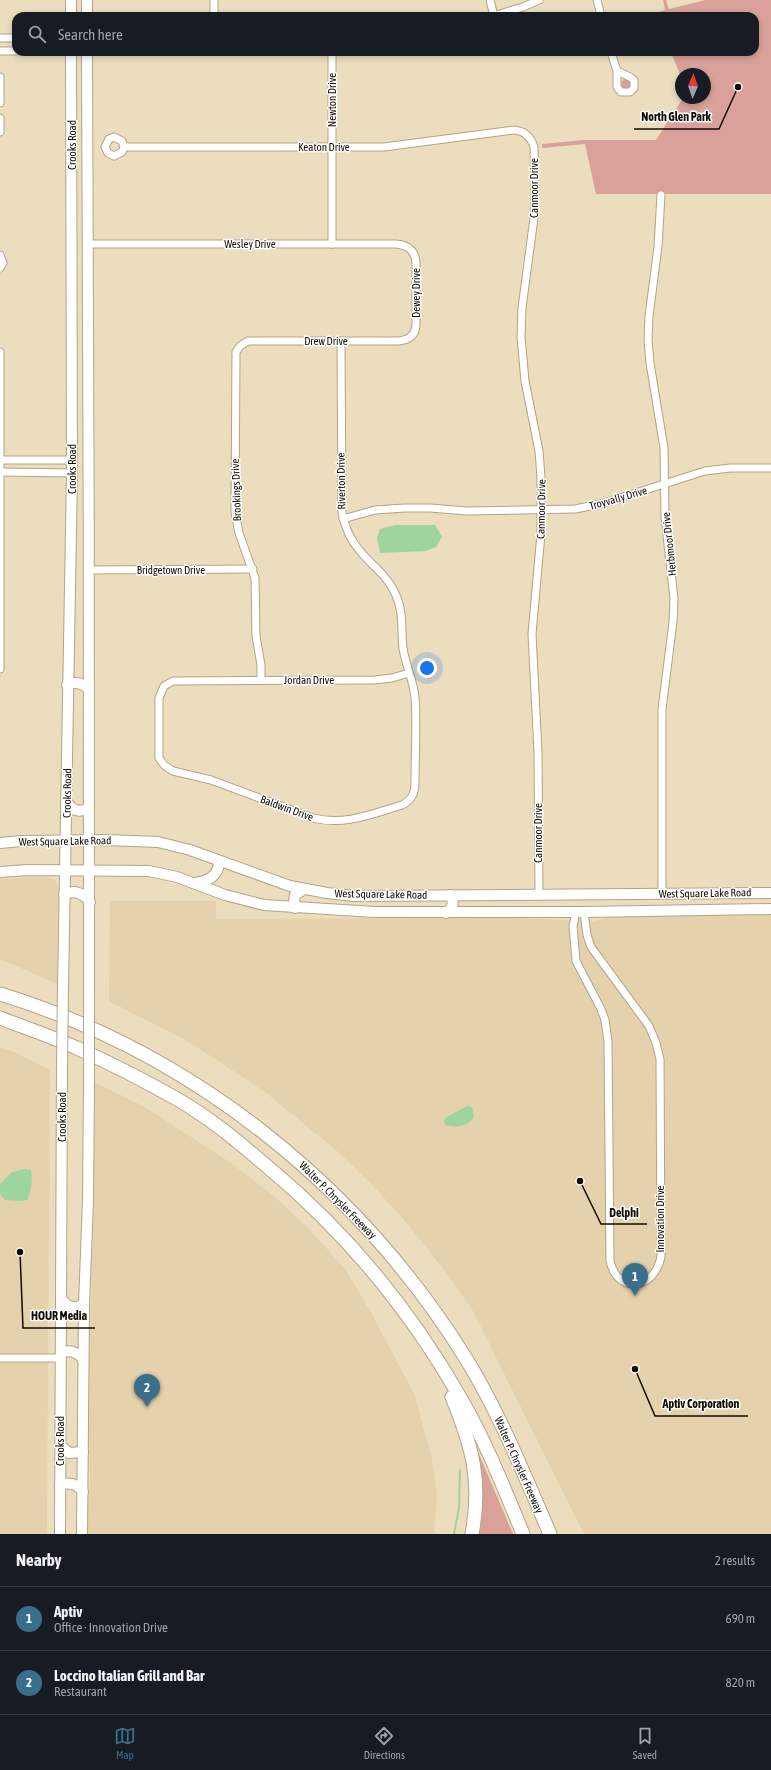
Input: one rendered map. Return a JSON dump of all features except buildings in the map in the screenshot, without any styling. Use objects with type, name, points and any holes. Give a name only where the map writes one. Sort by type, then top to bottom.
[{"type":"highway","name":"Walter P. Chrysler Freeway","points":[[0,994],[77,1022],[160,1062],[250,1122],[299,1160],[332,1191],[403,1269],[433,1309],[465,1358],[494,1410],[550,1534]]},
{"type":"highway","name":"Walter P. Chrysler Freeway","points":[[0,1018],[84,1051],[178,1100],[236,1140],[286,1182],[327,1221],[380,1279],[401,1305],[433,1351],[462,1400],[490,1454],[523,1534]]},
{"type":"highway","points":[[433,1351],[465,1431],[473,1457],[477,1494],[472,1534]]},
{"type":"main road","points":[[71,0],[71,12]]},
{"type":"main road","points":[[87,0],[87,12]]},
{"type":"main road","name":"Crooks Road","points":[[60,1534],[62,1069],[64,895],[67,802],[67,685],[71,568],[72,473],[71,56]]},
{"type":"main road","name":"Crooks Road","points":[[82,1534],[84,1304],[88,1201],[90,902],[89,572],[87,466],[87,56]]},
{"type":"main road","points":[[72,240],[77,247],[82,248],[88,245]]},
{"type":"main road","points":[[72,460],[80,460],[87,466]]},
{"type":"main road","points":[[71,568],[75,573],[79,574],[89,572]]},
{"type":"main road","points":[[67,685],[75,682],[80,683],[89,689]]},
{"type":"main road","points":[[67,802],[70,807],[78,811],[89,808]]},
{"type":"main road","name":"West Square Lake Road","points":[[0,843],[66,840],[132,840],[158,842],[190,850],[272,880],[304,889],[354,896],[450,894],[771,893]]},
{"type":"main road","points":[[193,883],[204,881],[215,876],[219,861]]},
{"type":"main road","name":"West Square Lake Road","points":[[0,872],[65,870],[149,871],[169,875],[244,901],[295,908],[403,913],[771,909]]},
{"type":"main road","points":[[295,908],[295,895],[304,889]]},
{"type":"main road","points":[[64,895],[72,892],[80,893],[90,902]]},
{"type":"main road","points":[[446,913],[452,906],[453,900],[450,894]]},
{"type":"main road","points":[[580,912],[578,900],[585,894]]},
{"type":"main road","points":[[61,1298],[66,1305],[74,1308],[84,1304]]},
{"type":"main road","points":[[61,1356],[73,1351],[84,1359]]},
{"type":"main road","points":[[60,1445],[69,1453],[83,1452]]},
{"type":"main road","points":[[60,1485],[71,1483],[78,1486],[83,1492]]},
{"type":"street","points":[[214,0],[214,12]]},
{"type":"street","points":[[490,0],[492,12]]},
{"type":"street","points":[[508,12],[519,9],[539,0]]},
{"type":"street","points":[[597,0],[600,12]]},
{"type":"street","points":[[0,38],[12,38]]},
{"type":"street","points":[[0,51],[12,51]]},
{"type":"street","name":"Newton Drive","points":[[332,56],[332,244]]},
{"type":"street","points":[[612,56],[617,71]]},
{"type":"street","points":[[0,77],[0,103]]},
{"type":"street","points":[[0,118],[0,132]]},
{"type":"street","name":"Keaton Drive","points":[[124,146],[384,147],[514,130],[522,132]]},
{"type":"street","name":"Canmoor Drive","points":[[522,132],[531,139],[534,147],[535,196],[533,226],[522,308],[521,337],[525,381],[540,458],[542,511],[532,634],[538,744],[539,894]]},
{"type":"street","name":"Herbmoor Drive","points":[[660,195],[658,247],[649,316],[648,340],[650,363],[662,429],[665,517],[674,607],[662,709],[662,894]]},
{"type":"street","name":"Wesley Drive","points":[[88,245],[396,244],[405,246],[411,250]]},
{"type":"street","name":"Dewey Drive","points":[[411,250],[414,254],[416,262],[416,328],[411,336]]},
{"type":"street","points":[[0,255],[3,263],[0,268]]},
{"type":"street","name":"Drew Drive","points":[[240,346],[248,341],[398,341],[411,336]]},
{"type":"street","name":"Riverton Drive","points":[[341,341],[341,498],[343,519],[356,546],[386,577],[396,594],[401,610],[403,649],[409,673]]},
{"type":"street","name":"Brookings Drive","points":[[240,346],[236,352],[235,362],[235,512],[239,533],[253,569],[256,585],[256,636],[261,665],[261,680]]},
{"type":"street","points":[[0,352],[0,669]]},
{"type":"street","points":[[0,460],[72,460]]},
{"type":"street","name":"Troyvally Drive","points":[[343,519],[375,510],[404,508],[430,508],[467,512],[574,509],[601,504],[718,469],[771,468]]},
{"type":"street","points":[[0,472],[72,473]]},
{"type":"street","name":"Bridgetown Drive","points":[[89,572],[253,569]]},
{"type":"street","name":"Jordan Drive","points":[[164,765],[159,755],[158,701],[166,684],[179,680],[374,680],[392,678],[409,673]]},
{"type":"street","name":"Baldwin Drive","points":[[164,765],[173,771],[211,780],[324,821],[343,822],[354,820],[402,805],[411,798],[415,787],[415,703],[409,673]]},
{"type":"street","name":"Innovation Drive","points":[[580,912],[591,947],[649,1026],[656,1043],[660,1059],[661,1257],[653,1276],[643,1283],[630,1283],[619,1278],[614,1274],[610,1261],[608,1041],[605,1020],[601,1009],[576,961],[573,926],[580,912]]},
{"type":"street","points":[[0,1358],[61,1356]]},
{"type":"shaded area","points":[[663,0],[666,0],[669,9],[705,0],[771,0],[771,194],[596,194],[585,144],[542,148],[542,144],[584,140],[656,140],[679,104],[711,104],[711,68],[677,68],[673,56],[759,56],[759,12],[658,12],[665,10]]},
{"type":"shaded area","points":[[626,79],[631,84],[626,89],[621,84]]},
{"type":"shaded area","points":[[395,525],[435,525],[442,537],[436,547],[426,551],[380,553],[377,538],[380,529]]},
{"type":"shaded area","points":[[43,877],[55,880],[58,886],[57,984],[0,959],[0,879]]},
{"type":"shaded area","points":[[110,901],[216,901],[216,919],[510,918],[593,921],[620,916],[771,913],[771,1534],[584,1534],[473,1311],[445,1271],[401,1216],[337,1151],[265,1092],[189,1042],[109,1001]]},
{"type":"shaded area","points":[[0,1048],[15,1052],[50,1070],[47,1534],[0,1534]]},
{"type":"shaded area","points":[[94,1082],[145,1107],[231,1163],[274,1196],[309,1229],[346,1270],[373,1316],[415,1396],[432,1459],[437,1494],[434,1534],[88,1534],[88,1500],[90,1480],[88,1412],[93,1226]]},
{"type":"shaded area","points":[[467,1106],[472,1107],[474,1117],[468,1123],[462,1126],[446,1125],[444,1122],[445,1118]]},
{"type":"shaded area","points":[[25,1169],[31,1170],[32,1173],[31,1190],[27,1200],[5,1200],[0,1194],[0,1184],[12,1172]]},
{"type":"shaded area","points":[[475,1445],[478,1452],[513,1534],[476,1534]]},
{"type":"waterway","points":[[454,1534],[459,1508],[460,1470]]},
{"type":"place","name":"North Glen Park","points":[[738,87]]},
{"type":"place","name":"Delphi","points":[[580,1181]]},
{"type":"place","name":"HOUR Media","points":[[20,1252]]},
{"type":"place","name":"Aptiv","points":[[635,1296]]},
{"type":"place","name":"Aptiv Corporation","points":[[635,1369]]},
{"type":"place","name":"Loccino Italian Grill and Bar","points":[[147,1407]]}]
